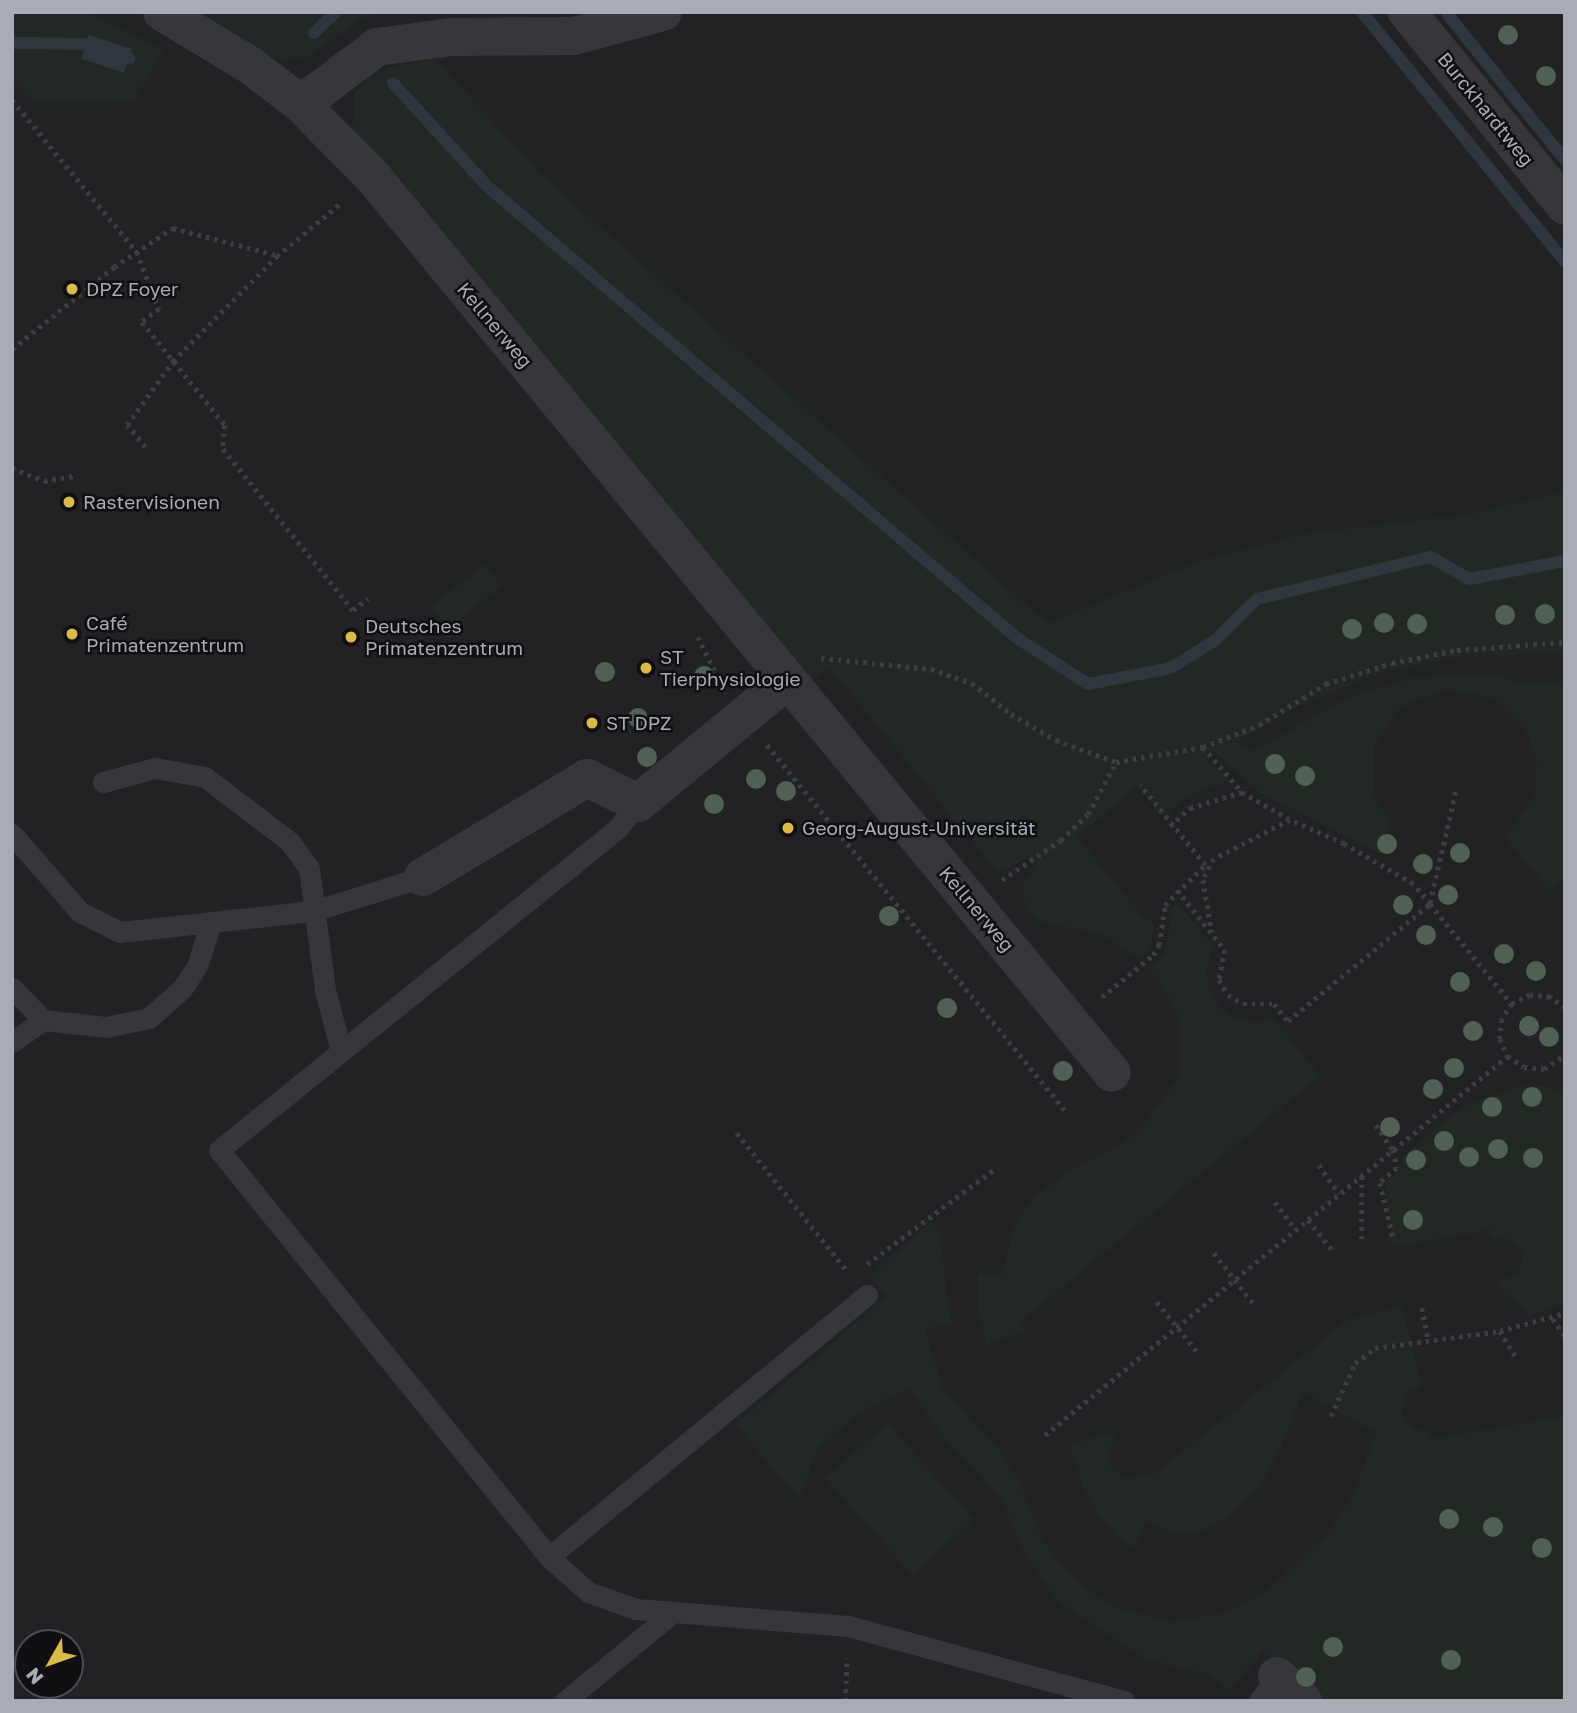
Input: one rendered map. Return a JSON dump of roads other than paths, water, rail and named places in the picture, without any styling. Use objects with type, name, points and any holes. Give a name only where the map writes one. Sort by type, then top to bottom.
[{"type":"street","name":"Kellnerweg","points":[[162,12],[250,65],[301,104],[373,177],[1112,1073]]},
{"type":"street","points":[[301,104],[377,47],[415,39],[574,36],[663,12]]},
{"type":"street","name":"Burckhardtweg","points":[[1407,12],[1565,206]]},
{"type":"street","points":[[424,877],[587,778],[638,803],[788,680]]},
{"type":"lane","points":[[103,782],[155,768],[205,777],[290,842],[309,868],[325,990],[341,1051]]},
{"type":"lane","points":[[638,803],[617,829],[219,1150],[549,1557],[573,1582],[602,1599],[672,1613],[763,1616],[848,1626],[1124,1701]]},
{"type":"lane","points":[[12,834],[65,898],[100,924],[120,932],[313,911],[424,877]]},
{"type":"lane","points":[[12,988],[43,1020],[106,1027],[149,1018],[175,996],[197,967],[211,923]]},
{"type":"lane","points":[[12,1042],[43,1020]]},
{"type":"lane","points":[[549,1557],[867,1296]]},
{"type":"lane","points":[[565,1701],[672,1613]]},
{"type":"waterway","points":[[314,33],[336,12]]},
{"type":"waterway","points":[[1362,12],[1565,262]]},
{"type":"waterway","points":[[1448,15],[1565,160]]},
{"type":"waterway","points":[[12,43],[92,44],[129,58]]},
{"type":"waterway","points":[[393,83],[487,186],[1017,638],[1088,684],[1171,668],[1214,641],[1257,599],[1431,557],[1469,579],[1565,561]]},
{"type":"place","name":"DPZ Foyer","points":[[72,289]]},
{"type":"place","name":"Rastervisionen","points":[[69,502]]},
{"type":"place","name":"Café Primatenzentrum","points":[[72,634]]},
{"type":"place","name":"Deutsches Primatenzentrum","points":[[351,637]]},
{"type":"place","name":"ST Tierphysiologie","points":[[646,668]]},
{"type":"place","name":"ST DPZ","points":[[592,723]]},
{"type":"place","name":"Georg-August-Universität","points":[[788,828]]}]
